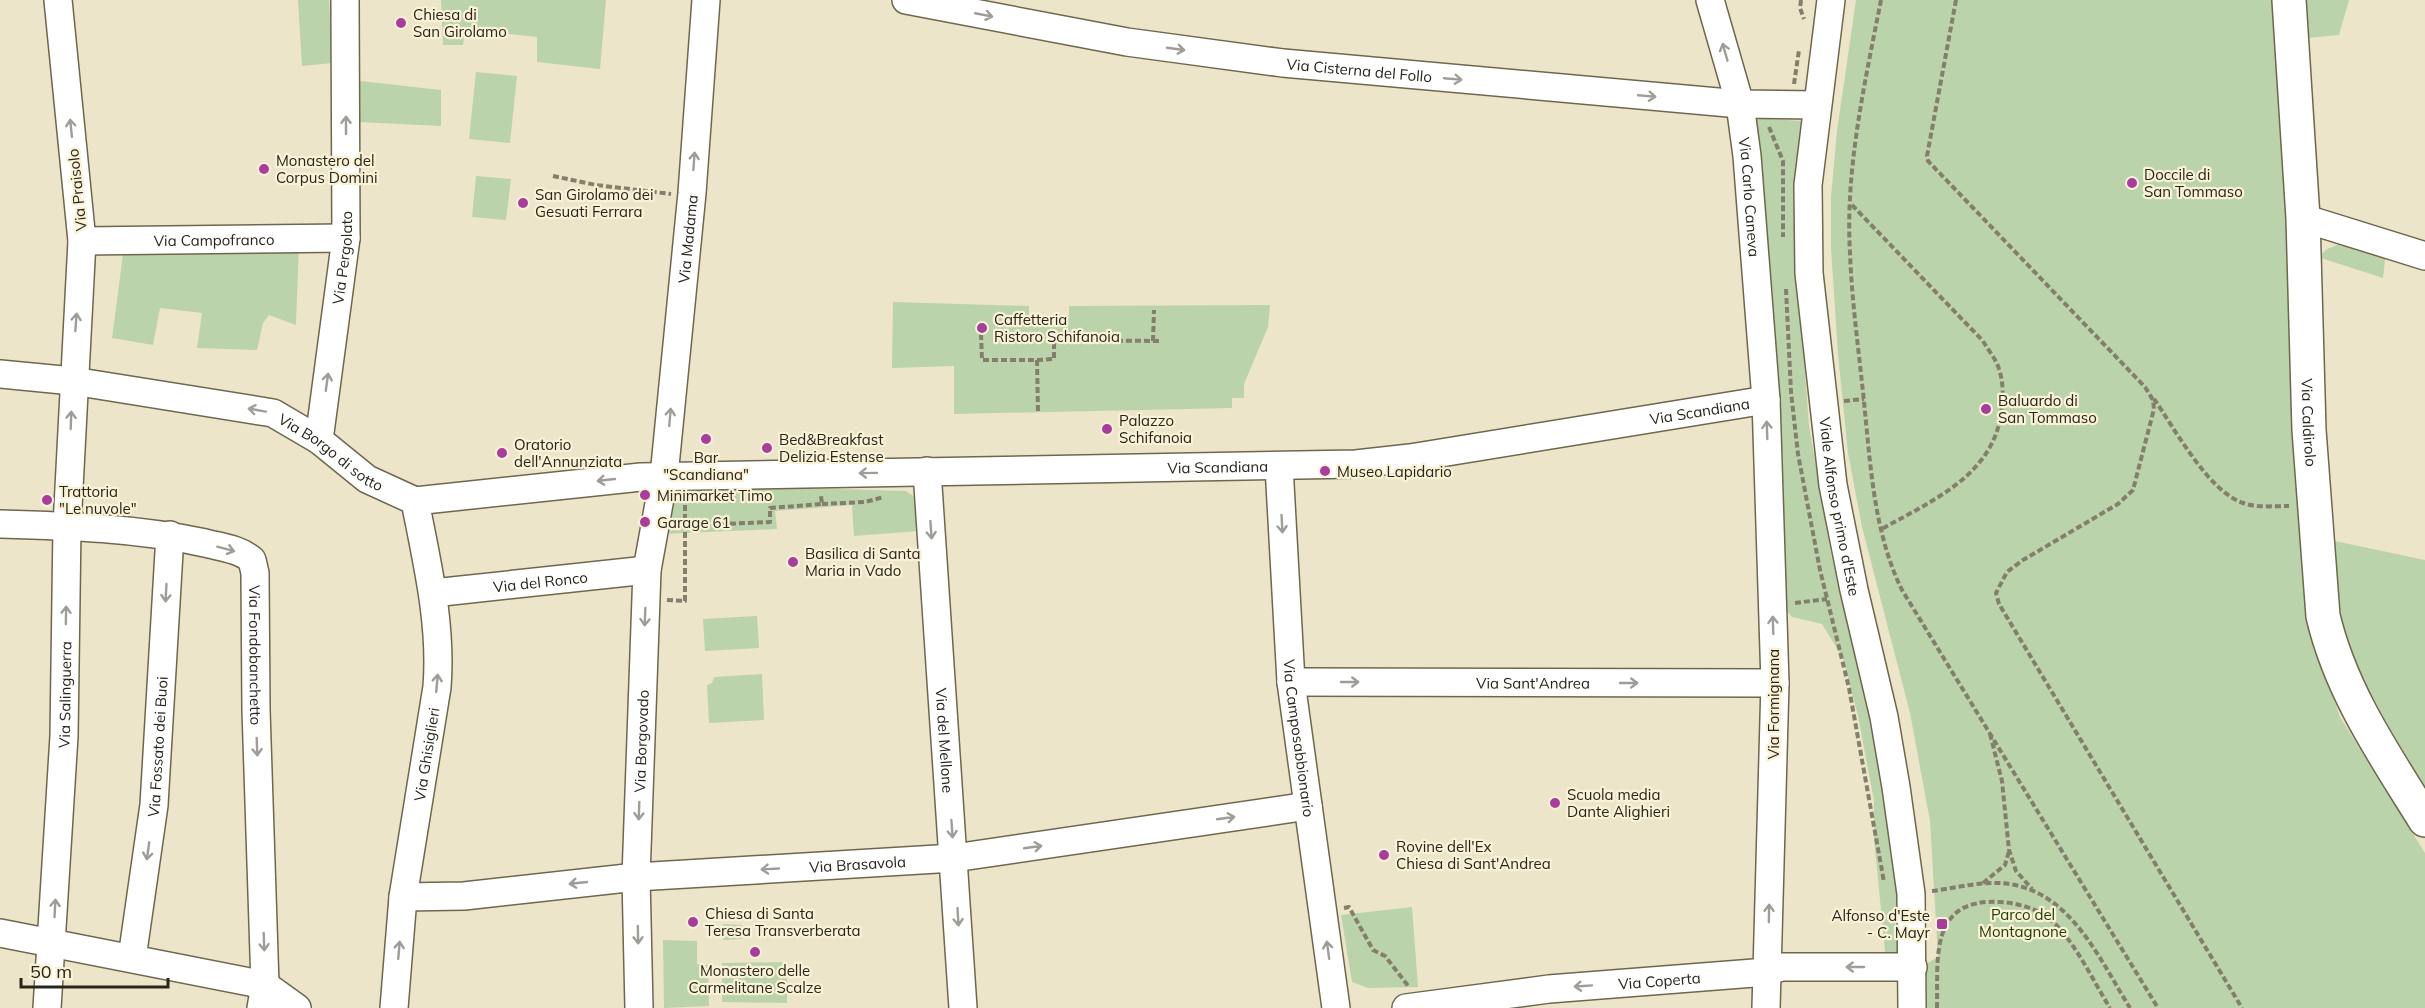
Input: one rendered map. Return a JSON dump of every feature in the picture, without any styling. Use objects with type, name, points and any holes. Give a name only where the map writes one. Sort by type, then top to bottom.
[{"type":"main road","name":"Via Caldirolo","points":[[2289,0],[2303,218],[2318,578],[2330,644],[2361,716],[2425,820]]},
{"type":"street","name":"Via Praisolo","points":[[58,0],[82,241],[73,381]]},
{"type":"street","name":"Via Pergolato","points":[[319,440],[346,238],[345,0]]},
{"type":"street","name":"Via Madama","points":[[675,476],[706,0]]},
{"type":"street","name":"Via Cisterna del Follo","points":[[906,0],[1024,11],[1127,42],[1283,63],[1740,104],[1804,105]]},
{"type":"street","name":"Via Carlo Caneva","points":[[1710,0],[1740,104],[1747,156],[1766,400]]},
{"type":"street","name":"Viale Alfonso primo d'Este","points":[[1831,0],[1804,105],[1808,185],[1806,230],[1829,450],[1843,540],[1890,745],[1911,894],[1913,968],[1911,1008]]},
{"type":"street","points":[[2303,218],[2425,256]]},
{"type":"street","name":"Via Campofranco","points":[[82,241],[346,238]]},
{"type":"street","name":"Via Borgo di sotto","points":[[0,374],[73,381],[273,413],[319,440],[367,479],[415,501]]},
{"type":"street","name":"Via Salinguerra","points":[[47,1008],[53,942],[64,736],[67,526],[73,381]]},
{"type":"street","name":"Via Scandiana","points":[[675,476],[1335,465],[1410,458],[1766,400]]},
{"type":"street","name":"Via Formignana","points":[[1766,400],[1775,683],[1766,1008]]},
{"type":"street","name":"Via Camposabbionario","points":[[1279,466],[1291,682],[1336,1008]]},
{"type":"street","name":"Via del Mellone","points":[[927,471],[963,1008]]},
{"type":"street","points":[[415,501],[675,476]]},
{"type":"street","name":"Via Borgovado","points":[[639,1008],[636,877],[647,570],[655,527],[675,476]]},
{"type":"street","name":"Via Ghisiglieri","points":[[394,1008],[403,897],[437,687],[440,653],[433,593],[415,501]]},
{"type":"street","name":"Via Fondobanchetto","points":[[0,524],[67,526],[170,535],[240,552],[252,560],[254,566],[263,997]]},
{"type":"street","name":"Via Fossato dei Buoi","points":[[132,958],[154,805],[170,535]]},
{"type":"street","name":"Via del Ronco","points":[[433,593],[647,570]]},
{"type":"street","name":"Via Sant'Andrea","points":[[1291,682],[1775,683]]},
{"type":"street","name":"Via Brasavola","points":[[403,897],[464,896],[636,877],[954,858],[1308,806]]},
{"type":"street","points":[[0,933],[132,958],[297,1008]]},
{"type":"street","name":"Via Coperta","points":[[1414,1006],[1504,1001],[1767,972],[1781,967],[1913,968]]},
{"type":"path","points":[[1801,0],[1800,8],[1804,16],[1803,27]]},
{"type":"path","points":[[1881,0],[1862,100],[1851,205],[1850,252],[1868,440],[1880,530],[1889,564],[1902,590],[2158,1008]]},
{"type":"path","points":[[1956,0],[1928,147],[1928,161],[2150,394],[2197,460],[2228,495],[2242,503],[2256,506],[2314,504]]},
{"type":"path","points":[[1801,38],[1804,105]]},
{"type":"path","points":[[553,176],[596,185],[679,195],[692,193]]},
{"type":"path","points":[[1851,205],[1983,341],[1999,368],[2004,393],[1999,430],[1980,465],[1948,492],[1880,530]]},
{"type":"path","points":[[1153,341],[1154,310]]},
{"type":"path","points":[[981,334],[982,360],[1054,359],[1054,340],[1160,341]]},
{"type":"path","points":[[1037,360],[1038,412]]},
{"type":"path","points":[[2150,394],[2154,409],[2133,490],[2118,504],[2023,560],[2007,572],[1996,593],[2003,611],[2242,1008]]},
{"type":"path","points":[[655,527],[770,522],[770,508],[822,504],[819,474]]},
{"type":"path","points":[[646,600],[685,601],[685,526],[675,476]]},
{"type":"path","points":[[1773,605],[1827,599]]},
{"type":"path","points":[[1988,729],[2002,781],[2009,850],[2016,872],[2032,890]]},
{"type":"path","points":[[1983,883],[2006,865],[2009,850]]},
{"type":"path","points":[[1911,894],[1983,883],[2008,884],[2032,890],[2051,901],[2079,927],[2130,1008]]},
{"type":"path","points":[[1937,1008],[1939,940],[1946,922],[1960,908],[1991,902],[2033,909],[2051,920],[2067,938],[2110,1008]]},
{"type":"path","points":[[1323,911],[1349,907],[1373,950],[1385,956],[1414,1006]]},
{"type":"green space","points":[[298,0],[329,0],[332,63],[302,66]]},
{"type":"green space","points":[[441,0],[606,0],[600,69],[537,62],[537,37],[465,29],[463,45],[443,45]]},
{"type":"green space","name":"Parco del Montagnone","points":[[1856,0],[2275,0],[2289,230],[2292,392],[2304,599],[2318,653],[2340,717],[2425,853],[2425,1008],[1918,1008],[1919,968],[1938,957],[1930,821],[1910,713],[1862,527],[1848,453],[1831,248],[1831,197],[1837,131]]},
{"type":"green space","points":[[2306,0],[2349,0],[2339,35],[2307,38]]},
{"type":"green space","points":[[476,72],[517,76],[510,143],[469,139]]},
{"type":"green space","points":[[360,81],[441,90],[441,126],[358,122]]},
{"type":"green space","points":[[1749,118],[1803,121],[1801,320],[1809,426],[1831,554],[1881,755],[1907,962],[1886,961],[1874,838],[1874,801],[1858,716],[1843,658],[1822,624],[1792,617],[1787,611],[1770,358]]},
{"type":"green space","points":[[476,176],[511,179],[506,220],[472,217]]},
{"type":"green space","points":[[299,243],[296,325],[269,315],[263,323],[257,350],[197,348],[202,313],[160,308],[153,345],[112,338],[124,247]]},
{"type":"green space","points":[[2342,243],[2386,251],[2383,278],[2318,257],[2327,249]]},
{"type":"green space","points":[[893,302],[1029,306],[1029,315],[1069,315],[1069,306],[1270,305],[1268,327],[1244,384],[1244,398],[1232,398],[1232,408],[954,414],[954,366],[892,368]]},
{"type":"green space","points":[[670,484],[906,491],[916,498],[919,531],[854,536],[852,505],[775,511],[777,529],[663,534]]},
{"type":"green space","points":[[2330,540],[2425,560],[2425,793],[2364,689],[2335,601]]},
{"type":"green space","points":[[757,616],[759,648],[705,651],[703,619]]},
{"type":"green space","points":[[762,674],[764,720],[709,723],[707,685],[712,683],[714,677]]},
{"type":"green space","points":[[1412,907],[1418,987],[1368,988],[1352,982],[1341,915]]},
{"type":"green space","points":[[723,924],[742,925],[742,939],[723,940]]},
{"type":"green space","points":[[663,940],[697,941],[697,964],[708,965],[709,1006],[664,1008]]},
{"type":"green space","points":[[787,962],[787,1003],[722,1002],[722,963]]},
{"type":"place","name":"Chiesa di San Girolamo","points":[[401,23]]},
{"type":"place","name":"Monastero del Corpus Domini","points":[[264,169]]},
{"type":"place","name":"Doccile di San Tommaso","points":[[2132,183]]},
{"type":"place","name":"San Girolamo dei Gesuati Ferrara","points":[[523,203]]},
{"type":"place","name":"Caffetteria Ristoro Schifanoia","points":[[982,328]]},
{"type":"place","name":"Baluardo di San Tommaso","points":[[1986,409]]},
{"type":"place","name":"Palazzo Schifanoia","points":[[1107,429]]},
{"type":"place","name":"Bar \"Scandiana\"","points":[[706,439]]},
{"type":"place","name":"Bed&Breakfast Delizia Estense","points":[[767,448]]},
{"type":"place","name":"Oratorio dell'Annunziata","points":[[502,453]]},
{"type":"place","name":"Museo Lapidario","points":[[1325,471]]},
{"type":"place","name":"Minimarket Timo","points":[[645,495]]},
{"type":"place","name":"Trattoria \"Le nuvole\"","points":[[47,500]]},
{"type":"place","name":"Garage 61","points":[[645,522]]},
{"type":"place","name":"Basilica di Santa Maria in Vado","points":[[793,562]]},
{"type":"place","name":"Scuola media Dante Alighieri","points":[[1555,803]]},
{"type":"place","name":"Rovine dell'Ex Chiesa di Sant'Andrea","points":[[1384,855]]},
{"type":"place","name":"Chiesa di Santa Teresa Transverberata","points":[[693,922]]},
{"type":"place","name":"Alfonso d'Este - C. Mayr","points":[[1942,924]]},
{"type":"place","name":"Monastero delle Carmelitane Scalze","points":[[755,952]]}]
